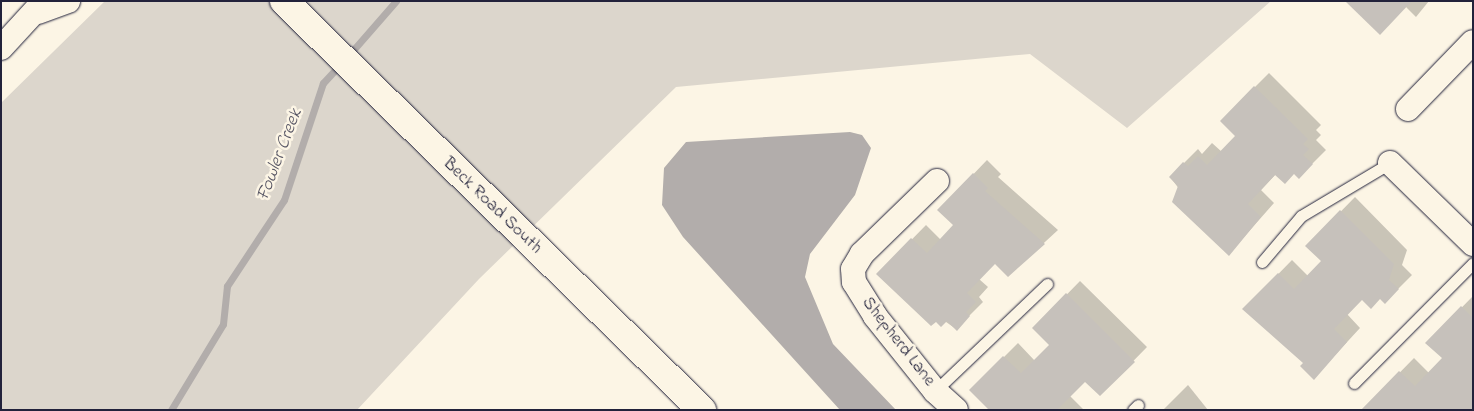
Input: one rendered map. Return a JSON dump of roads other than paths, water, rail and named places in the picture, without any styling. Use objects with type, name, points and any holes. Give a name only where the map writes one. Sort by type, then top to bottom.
[{"type":"main road","name":"Beck Road South","points":[[284,1],[702,410]]},
{"type":"street","points":[[1,48],[41,7],[68,1]]},
{"type":"street","points":[[1408,109],[1473,42]]},
{"type":"street","points":[[1390,164],[1473,244]]},
{"type":"street","name":"Shepherd Lane","points":[[937,180],[862,254],[853,269],[854,282],[875,316],[935,391],[956,410]]},
{"type":"lane","points":[[1262,262],[1301,216],[1390,164]]},
{"type":"lane","points":[[1354,382],[1473,263]]},
{"type":"lane","points":[[935,391],[1047,284]]},
{"type":"waterway","name":"Fowler Creek","points":[[348,56],[396,1]]},
{"type":"waterway","name":"Fowler Creek","points":[[171,410],[223,324],[227,286],[284,200],[323,83],[341,64]]}]
